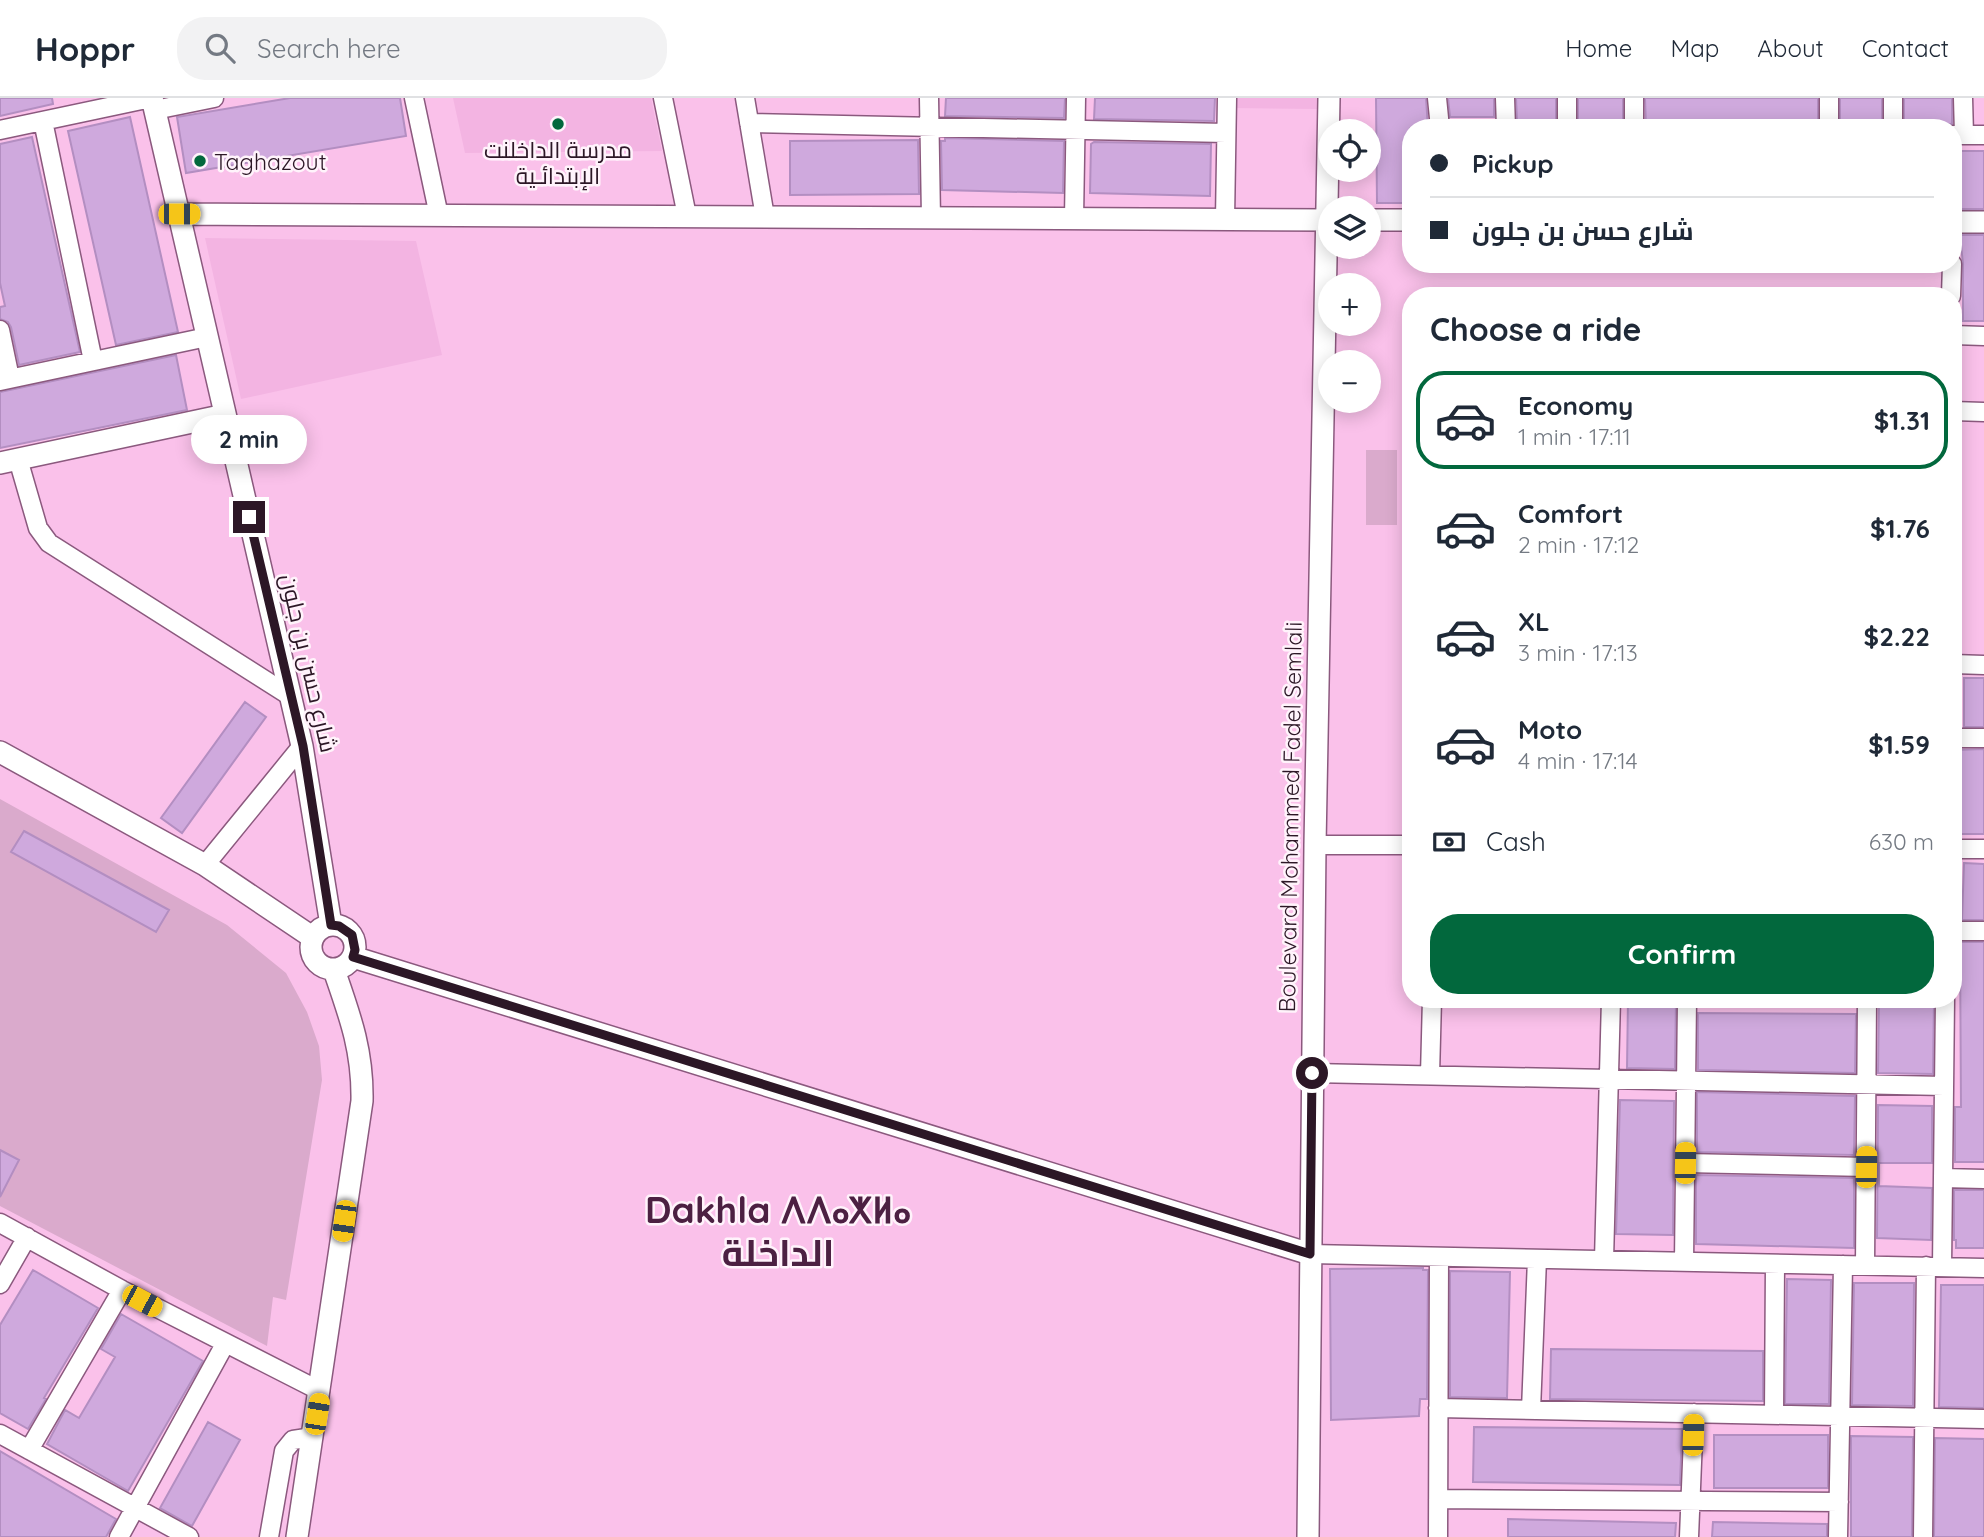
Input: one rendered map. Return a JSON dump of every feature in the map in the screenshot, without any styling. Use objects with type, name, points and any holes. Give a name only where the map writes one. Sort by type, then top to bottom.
[{"type":"street","points":[[0,130],[152,102],[214,98]]},
{"type":"street","points":[[414,98],[439,215]]},
{"type":"street","points":[[663,98],[687,216]]},
{"type":"street","points":[[745,98],[765,217]]},
{"type":"street","points":[[929,98],[931,218]]},
{"type":"street","points":[[1074,218],[1076,98]]},
{"type":"street","points":[[1225,219],[1227,98]]},
{"type":"street","name":"Boulevard Mohammed Fadel Semlali","points":[[1329,98],[1329,196]]},
{"type":"street","points":[[1437,98],[1439,119]]},
{"type":"street","points":[[1505,98],[1506,119]]},
{"type":"street","points":[[1567,98],[1567,119]]},
{"type":"street","points":[[1634,98],[1634,119]]},
{"type":"street","points":[[1829,98],[1829,119]]},
{"type":"street","points":[[1893,98],[1893,119]]},
{"type":"street","points":[[1960,119],[1963,98]]},
{"type":"street","name":"شارع حسن بن جلون","points":[[152,102],[303,746],[331,925]]},
{"type":"street","points":[[43,121],[93,361]]},
{"type":"street","points":[[749,122],[1226,132]]},
{"type":"street","points":[[1962,135],[1984,135]]},
{"type":"street","points":[[179,214],[1318,220]]},
{"type":"street","points":[[1381,220],[1402,220]]},
{"type":"street","points":[[1962,222],[1984,222]]},
{"type":"street","name":"Boulevard Mohammed Fadel Semlali","points":[[1308,1537],[1315,845],[1328,259]]},
{"type":"street","points":[[0,330],[5,379],[207,337]]},
{"type":"street","points":[[1962,335],[1984,336]]},
{"type":"street","points":[[1962,411],[1984,412]]},
{"type":"street","points":[[225,415],[9,461],[38,528],[49,543],[290,696]]},
{"type":"street","points":[[1962,664],[1984,665]]},
{"type":"street","points":[[1962,738],[1984,738]]},
{"type":"street","points":[[205,865],[303,746]]},
{"type":"street","points":[[0,752],[205,865],[312,937]]},
{"type":"street","points":[[1315,845],[1402,845]]},
{"type":"street","points":[[1962,849],[1984,849]]},
{"type":"street","points":[[331,925],[339,926],[352,935],[355,950],[353,957],[342,968],[334,970],[319,966],[314,960],[310,945],[312,937],[331,925]]},
{"type":"street","points":[[1962,931],[1984,931]]},
{"type":"street","points":[[353,957],[1310,1254],[1984,1268]]},
{"type":"street","points":[[298,1537],[362,1101],[356,1034],[334,970]]},
{"type":"street","points":[[1430,1075],[1432,1008]]},
{"type":"street","points":[[1604,1260],[1611,1008]]},
{"type":"street","points":[[1684,1262],[1687,1008]]},
{"type":"street","points":[[1865,1265],[1867,1008]]},
{"type":"street","points":[[1923,1537],[1924,1418],[1943,1178],[1945,1008]]},
{"type":"street","points":[[1312,1073],[1944,1086]]},
{"type":"street","points":[[1685,1163],[1866,1167]]},
{"type":"street","points":[[1943,1178],[1984,1179]]},
{"type":"street","points":[[0,1223],[122,1290],[320,1391]]},
{"type":"street","points":[[0,1284],[27,1237]]},
{"type":"street","points":[[1438,1537],[1439,1257]]},
{"type":"street","points":[[1531,1410],[1537,1259]]},
{"type":"street","points":[[1774,1415],[1775,1264]]},
{"type":"street","points":[[1838,1537],[1843,1265]]},
{"type":"street","points":[[29,1450],[122,1290]]},
{"type":"street","points":[[119,1537],[225,1344]]},
{"type":"street","points":[[1438,1408],[1984,1419]]},
{"type":"street","points":[[1689,1537],[1694,1413]]},
{"type":"street","points":[[0,1434],[189,1537]]},
{"type":"street","points":[[269,1537],[287,1444],[293,1440],[313,1437]]},
{"type":"street","points":[[1438,1499],[1839,1502]]},
{"type":"shaded area","name":"مدرسة الداخلنت الإبتدائـية","points":[[453,98],[651,98],[662,151],[465,153]]},
{"type":"shaded area","points":[[1233,98],[1318,98],[1318,109],[1232,108]]},
{"type":"shaded area","points":[[205,238],[416,241],[442,355],[241,399]]},
{"type":"shaded area","points":[[1366,450],[1397,450],[1397,525],[1366,525]]},
{"type":"shaded area","points":[[0,799],[227,925],[286,973],[307,1012],[319,1046],[322,1080],[286,1300],[273,1297],[267,1346],[0,1206]]},
{"type":"building","points":[[0,98],[52,98],[53,104],[0,116]]},
{"type":"building","points":[[290,98],[400,98],[406,136],[186,173],[177,117]]},
{"type":"building","points":[[946,98],[1065,98],[1064,118],[945,116]]},
{"type":"building","points":[[1095,98],[1215,98],[1214,121],[1094,119]]},
{"type":"building","points":[[1376,98],[1426,98],[1427,119],[1402,119],[1402,203],[1381,203],[1381,196],[1377,196],[1377,182],[1381,182],[1381,119],[1376,119]]},
{"type":"building","points":[[1448,98],[1494,98],[1494,117],[1450,117]]},
{"type":"building","points":[[1516,98],[1556,98],[1556,119],[1517,119]]},
{"type":"building","points":[[1578,98],[1623,98],[1623,119],[1578,119]]},
{"type":"building","points":[[1645,98],[1818,98],[1818,119],[1646,119]]},
{"type":"building","points":[[1840,98],[1882,98],[1882,119],[1840,119]]},
{"type":"building","points":[[1904,98],[1952,98],[1952,119],[1904,119]]},
{"type":"building","points":[[130,117],[178,332],[116,345],[68,131]]},
{"type":"building","points":[[32,137],[80,352],[19,365],[11,327],[8,322],[0,319],[0,307],[5,306],[0,283],[0,144]]},
{"type":"building","points":[[945,138],[1064,141],[1063,193],[942,190],[941,141],[945,141]]},
{"type":"building","points":[[918,140],[919,194],[790,195],[790,141]]},
{"type":"building","points":[[1091,144],[1211,144],[1210,196],[1090,193]]},
{"type":"building","points":[[1962,151],[1984,151],[1984,209],[1962,209]]},
{"type":"building","points":[[1962,235],[1984,235],[1984,321],[1963,321]]},
{"type":"building","points":[[176,355],[187,410],[0,448],[0,392]]},
{"type":"building","points":[[1964,678],[1984,678],[1984,727],[1964,727]]},
{"type":"building","points":[[245,702],[266,717],[182,833],[161,818]]},
{"type":"building","points":[[1984,749],[1984,834],[1962,834],[1962,750]]},
{"type":"building","points":[[24,831],[169,910],[156,932],[11,852]]},
{"type":"building","points":[[1964,863],[1984,864],[1984,920],[1962,920]]},
{"type":"building","points":[[1962,942],[1984,942],[1984,1162],[1955,1162],[1955,1107],[1961,1107]]},
{"type":"building","points":[[1628,1008],[1676,1008],[1675,1069],[1627,1068]]},
{"type":"building","points":[[1879,1008],[1934,1008],[1933,1074],[1878,1073]]},
{"type":"building","points":[[1698,1013],[1856,1014],[1855,1073],[1698,1070]]},
{"type":"building","points":[[1697,1092],[1855,1096],[1854,1155],[1697,1152]]},
{"type":"building","points":[[1620,1100],[1674,1101],[1673,1235],[1616,1234]]},
{"type":"building","points":[[1878,1105],[1932,1106],[1932,1163],[1879,1163],[1879,1186],[1932,1188],[1931,1240],[1877,1238]]},
{"type":"building","points":[[0,1150],[19,1160],[0,1197]]},
{"type":"building","points":[[1696,1175],[1854,1178],[1854,1248],[1696,1244]]},
{"type":"building","points":[[1954,1190],[1984,1190],[1984,1248],[1956,1248]]},
{"type":"building","points":[[1330,1269],[1428,1270],[1427,1399],[1420,1399],[1419,1416],[1331,1420]]},
{"type":"building","points":[[33,1270],[98,1308],[28,1429],[0,1413],[0,1325]]},
{"type":"building","points":[[1450,1271],[1510,1272],[1507,1398],[1450,1397]]},
{"type":"building","points":[[1787,1279],[1831,1280],[1829,1404],[1785,1404]]},
{"type":"building","points":[[1854,1283],[1914,1283],[1913,1406],[1852,1405]]},
{"type":"building","points":[[1941,1285],[1984,1285],[1984,1408],[1939,1407]]},
{"type":"building","points":[[121,1314],[203,1361],[128,1491],[47,1444],[65,1410],[79,1418],[115,1357],[101,1349]]},
{"type":"building","points":[[1551,1349],[1763,1351],[1763,1401],[1550,1399]]},
{"type":"building","points":[[208,1422],[240,1440],[192,1526],[160,1508]]},
{"type":"building","points":[[1474,1427],[1682,1429],[1680,1485],[1473,1482]]},
{"type":"building","points":[[1714,1435],[1828,1435],[1828,1488],[1714,1488]]},
{"type":"building","points":[[1851,1436],[1913,1437],[1912,1537],[1851,1537]]},
{"type":"building","points":[[1935,1438],[1984,1439],[1984,1537],[1934,1537]]},
{"type":"building","points":[[0,1451],[116,1519],[106,1537],[0,1537]]},
{"type":"building","points":[[1508,1519],[1676,1523],[1675,1537],[1508,1537]]},
{"type":"building","points":[[1713,1522],[1827,1524],[1827,1537],[1712,1537]]},
{"type":"place","name":"مدرسة الداخلنت الإبتدائـية","points":[[558,124]]},
{"type":"place","name":"Taghazout","points":[[200,161]]},
{"type":"district","name":"Dakhla ⴷⴷⴰⵅⵍⴰ الداخلة","points":[[778,1230]]},
{"type":"route","points":[[249,517],[303,746],[331,925],[346,929],[352,935],[355,942],[353,957],[1310,1254],[1312,1073]]}]
